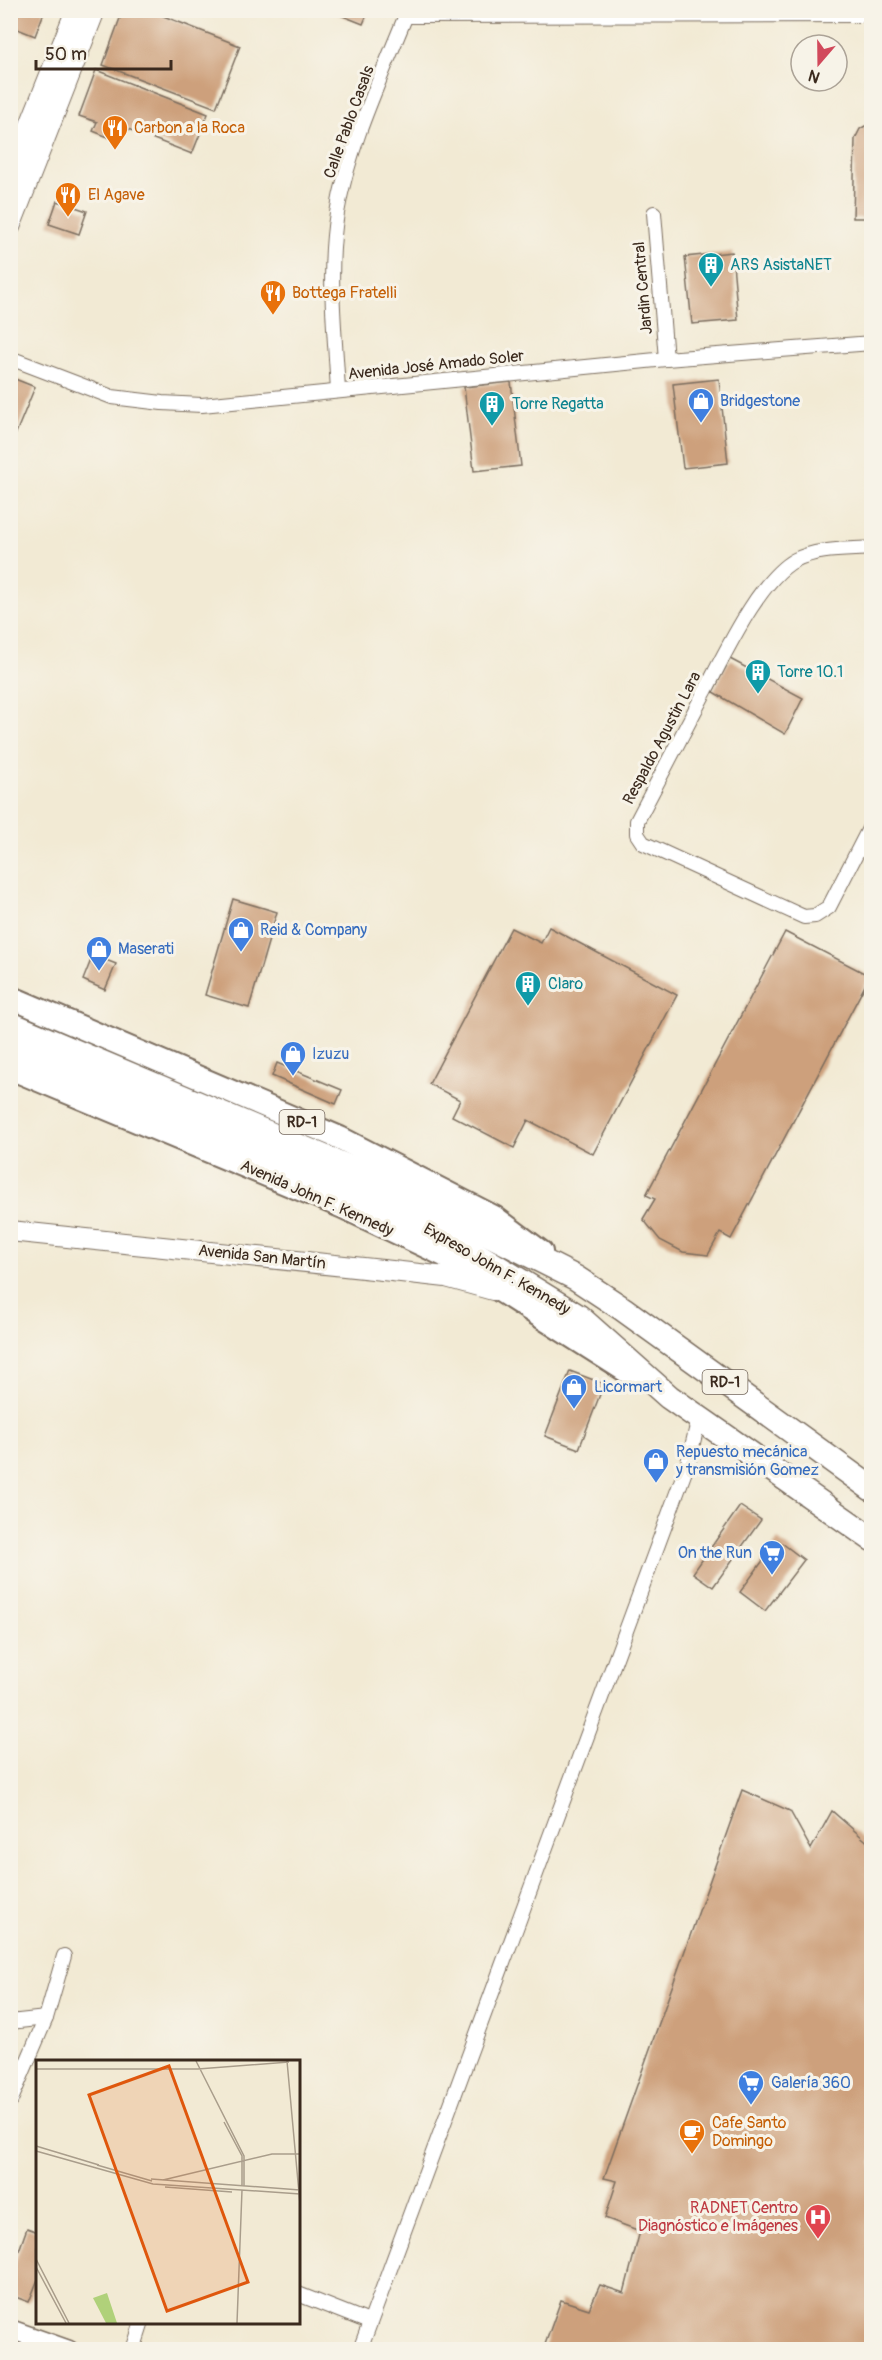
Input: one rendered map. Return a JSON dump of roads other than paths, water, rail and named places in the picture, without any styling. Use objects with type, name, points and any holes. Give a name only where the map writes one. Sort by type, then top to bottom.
[{"type":"highway","name":"Expreso John F. Kennedy","points":[[10,1024],[318,1165],[447,1236],[569,1311],[669,1397],[872,1539]]},
{"type":"highway","name":"Expreso John F. Kennedy","points":[[10,1047],[318,1165],[395,1187],[576,1278],[623,1309],[872,1488]]},
{"type":"main road","points":[[10,174],[76,10]]},
{"type":"main road","points":[[10,227],[95,10]]},
{"type":"main road","name":"RD-1","points":[[10,997],[340,1138],[494,1217],[576,1278]]},
{"type":"main road","name":"Avenida John F. Kennedy","points":[[10,1068],[343,1207],[444,1255],[512,1296],[585,1347],[669,1397]]},
{"type":"main road","name":"Avenida San Martín","points":[[10,1231],[446,1277],[512,1296]]},
{"type":"street","points":[[407,13],[872,15]]},
{"type":"street","name":"Calle Pablo Casals","points":[[338,391],[332,263],[336,215],[346,168],[407,13]]},
{"type":"street","name":"Jardin Central","points":[[654,213],[666,359]]},
{"type":"street","name":"Avenida José Amado Soler","points":[[10,358],[112,397],[202,405],[666,359],[872,343]]},
{"type":"street","name":"Respaldo Agustin Lara","points":[[872,548],[818,552],[796,559],[779,571],[764,590],[728,648],[637,821],[637,834],[643,843],[804,917],[815,916],[829,907],[872,823]]},
{"type":"street","points":[[360,2349],[688,1464],[699,1418]]},
{"type":"street","points":[[10,2102],[46,2018],[64,1956]]},
{"type":"street","points":[[10,2022],[46,2018]]},
{"type":"street","points":[[300,2295],[369,2322]]},
{"type":"street","points":[[133,2349],[141,2324]]},
{"type":"street","points":[[10,2329],[69,2349]]},
{"type":"place","name":"Carbon a la Roca","points":[[115,151]]},
{"type":"place","name":"El Agave","points":[[68,218]]},
{"type":"place","name":"ARS AsistaNET","points":[[711,288]]},
{"type":"place","name":"Bottega Fratelli","points":[[273,316]]},
{"type":"place","name":"Bridgestone","points":[[701,424]]},
{"type":"place","name":"Torre Regatta","points":[[492,427]]},
{"type":"place","name":"Torre 10.1","points":[[758,695]]},
{"type":"place","name":"Reid & Company","points":[[241,953]]},
{"type":"place","name":"Maserati","points":[[99,972]]},
{"type":"place","name":"Claro","points":[[528,1007]]},
{"type":"place","name":"Izuzu","points":[[293,1077]]},
{"type":"place","name":"Licormart","points":[[574,1410]]},
{"type":"place","name":"Repuesto mecánica y transmisión Gomez","points":[[656,1484]]},
{"type":"place","name":"On the Run","points":[[772,1576]]},
{"type":"place","name":"Galería 360","points":[[751,2106]]},
{"type":"place","name":"Cafe Santo Domingo","points":[[692,2155]]},
{"type":"place","name":"RADNET Centro Diagnóstico e Imágenes","points":[[818,2240]]}]
